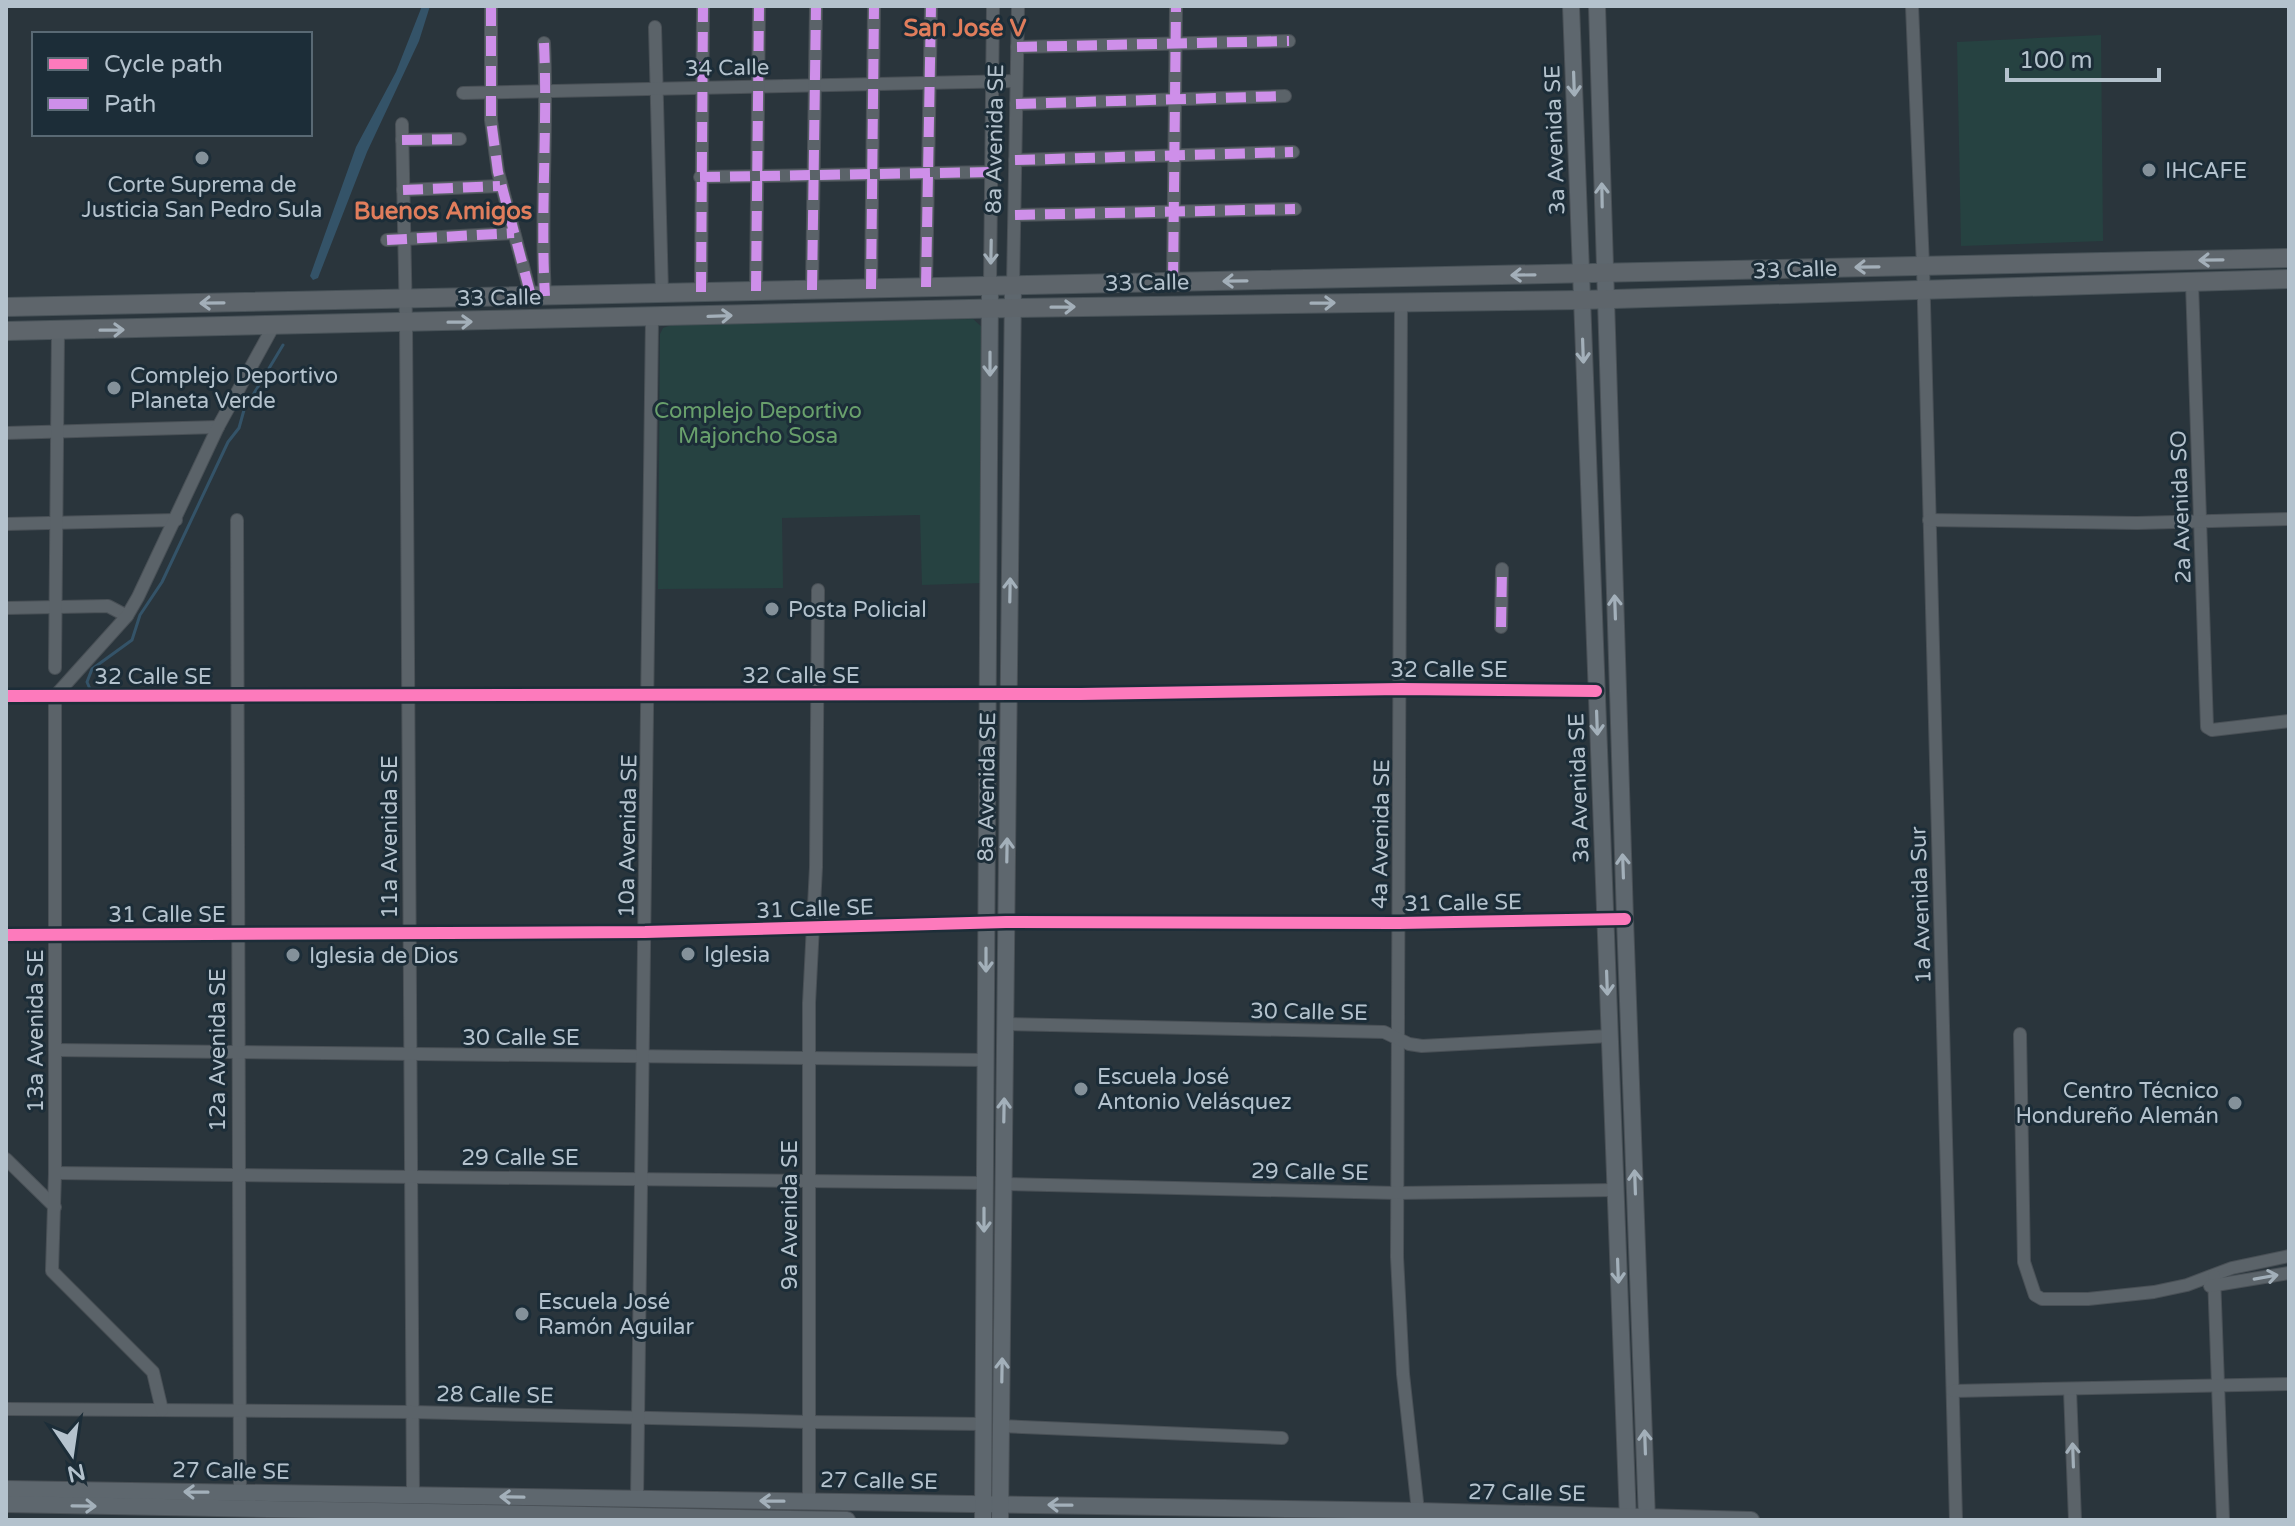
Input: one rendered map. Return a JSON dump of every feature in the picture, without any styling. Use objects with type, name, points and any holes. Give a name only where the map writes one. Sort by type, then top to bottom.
[{"type":"main road","name":"3a Avenida SE","points":[[1571,6],[1628,1518]]},
{"type":"main road","name":"3a Avenida SE","points":[[1597,6],[1603,273],[1647,1518]]},
{"type":"main road","name":"33 Calle","points":[[6,307],[2289,258]]},
{"type":"main road","name":"33 Calle","points":[[6,331],[1012,308],[1581,300],[2289,279]]},
{"type":"main road","name":"8a Avenida SE","points":[[983,1512],[990,286]]},
{"type":"main road","name":"8a Avenida SE","points":[[1000,1512],[1013,286]]},
{"type":"main road","name":"27 Calle SE","points":[[6,1489],[402,1516],[637,1512],[809,1501],[983,1512],[1418,1511],[1751,1520]]},
{"type":"main road","name":"27 Calle SE","points":[[6,1504],[240,1507],[413,1495],[637,1512],[847,1520]]},
{"type":"main road","points":[[402,1516],[413,1495]]},
{"type":"main road","points":[[413,1495],[421,1516]]},
{"type":"street","points":[[491,6],[491,120],[500,186],[538,296]]},
{"type":"street","points":[[701,292],[703,6]]},
{"type":"street","points":[[756,291],[759,6]]},
{"type":"street","points":[[812,290],[816,6]]},
{"type":"street","points":[[871,289],[874,6]]},
{"type":"street","points":[[926,287],[931,6]]},
{"type":"street","name":"8a Avenida SE","points":[[990,286],[993,6]]},
{"type":"street","name":"8a Avenida SE","points":[[1013,286],[1018,6]]},
{"type":"street","points":[[1173,282],[1176,6]]},
{"type":"street","name":"1a Avenida Sur","points":[[1912,6],[1923,266],[1956,1520]]},
{"type":"street","points":[[655,27],[662,293]]},
{"type":"street","points":[[1017,47],[1289,41]]},
{"type":"street","points":[[538,296],[546,186],[544,43]]},
{"type":"street","name":"34 Calle","points":[[463,93],[1016,81]]},
{"type":"street","points":[[1016,104],[1285,96]]},
{"type":"street","name":"11a Avenida SE","points":[[402,124],[406,323],[413,1495]]},
{"type":"street","points":[[402,140],[460,139]]},
{"type":"street","points":[[1015,160],[1293,152]]},
{"type":"street","points":[[700,177],[992,172]]},
{"type":"street","points":[[403,190],[500,186]]},
{"type":"street","points":[[1015,215],[1295,209]]},
{"type":"street","points":[[387,240],[514,233]]},
{"type":"street","name":"2a Avenida SO","points":[[2192,283],[2208,730],[2289,721]]},
{"type":"street","name":"4a Avenida SE","points":[[1401,301],[1401,689],[1396,1039],[1398,1294],[1418,1511]]},
{"type":"street","name":"10a Avenida SE","points":[[637,1512],[652,318]]},
{"type":"street","points":[[55,696],[127,616],[176,520],[218,427],[274,325]]},
{"type":"street","points":[[55,668],[58,331]]},
{"type":"street","points":[[6,433],[218,427]]},
{"type":"street","points":[[1929,520],[2201,522],[2289,519]]},
{"type":"street","points":[[6,524],[176,520]]},
{"type":"street","name":"12a Avenida SE","points":[[237,520],[240,1507]]},
{"type":"street","points":[[1501,627],[1502,569]]},
{"type":"street","points":[[817,695],[818,590]]},
{"type":"street","points":[[6,608],[108,606],[127,616]]},
{"type":"street","name":"32 Calle SE","points":[[6,696],[817,695],[1401,689],[1596,691]]},
{"type":"street","name":"9a Avenida SE","points":[[809,1501],[809,1060],[816,867],[817,695]]},
{"type":"street","name":"13a Avenida SE","points":[[55,696],[55,1207],[52,1271],[153,1372],[162,1410]]},
{"type":"street","name":"31 Calle SE","points":[[6,935],[645,932],[986,922],[1399,923],[1625,919]]},
{"type":"street","name":"30 Calle SE","points":[[1005,1024],[1384,1032],[1396,1039],[1422,1046],[1609,1036]]},
{"type":"street","points":[[2020,1034],[2024,1262],[2035,1295],[2042,1299],[2088,1299],[2289,1273]]},
{"type":"street","name":"30 Calle SE","points":[[55,1050],[985,1060]]},
{"type":"street","points":[[6,1159],[55,1207]]},
{"type":"street","name":"29 Calle SE","points":[[55,1173],[985,1183]]},
{"type":"street","name":"29 Calle SE","points":[[1003,1184],[1397,1193],[1615,1190]]},
{"type":"street","points":[[2214,1281],[2232,1268],[2289,1256]]},
{"type":"street","points":[[2214,1281],[2223,1520]]},
{"type":"street","points":[[1953,1391],[2289,1384]]},
{"type":"street","points":[[2070,1390],[2075,1520]]},
{"type":"street","name":"28 Calle SE","points":[[6,1409],[412,1412],[983,1424]]},
{"type":"street","points":[[1001,1426],[1282,1438]]},
{"type":"green space","points":[[2101,35],[2103,241],[1961,246],[1957,42]]},
{"type":"green space","name":"Complejo Deportivo Majoncho Sosa","points":[[973,319],[983,328],[983,583],[922,585],[920,515],[782,518],[783,588],[658,589],[660,334],[663,328],[671,325]]},
{"type":"water","points":[[422,6],[430,6],[419,41],[367,152],[318,278],[313,280],[310,276],[356,147],[396,72]]},
{"type":"waterway","points":[[107,689],[90,689],[87,682],[92,669],[132,640],[140,615],[162,582],[228,442],[239,428],[244,410],[283,345]]},
{"type":"marked path","points":[[491,6],[491,120],[498,172],[531,296]]},
{"type":"marked path","points":[[701,292],[703,6]]},
{"type":"marked path","points":[[756,291],[759,6]]},
{"type":"marked path","points":[[812,290],[816,6]]},
{"type":"marked path","points":[[871,289],[874,6]]},
{"type":"marked path","points":[[926,287],[931,6]]},
{"type":"marked path","points":[[1173,282],[1176,6]]},
{"type":"marked path","points":[[1017,47],[1289,41]]},
{"type":"marked path","points":[[544,43],[545,296]]},
{"type":"marked path","points":[[1016,104],[1285,96]]},
{"type":"marked path","points":[[402,140],[460,139]]},
{"type":"marked path","points":[[1015,160],[1293,152]]},
{"type":"marked path","points":[[700,177],[992,172]]},
{"type":"marked path","points":[[403,190],[500,186]]},
{"type":"marked path","points":[[1015,215],[1295,209]]},
{"type":"marked path","points":[[387,240],[514,233]]},
{"type":"marked path","points":[[1501,627],[1502,569]]},
{"type":"cycle path","points":[[6,696],[1081,694],[1401,689],[1596,691]]},
{"type":"cycle path","points":[[6,935],[645,932],[1006,922],[1399,923],[1625,919]]},
{"type":"place","name":"Corte Suprema de Justicia San Pedro Sula","points":[[202,158]]},
{"type":"place","name":"IHCAFE","points":[[2149,170]]},
{"type":"place","name":"Complejo Deportivo Planeta Verde","points":[[114,388]]},
{"type":"place","name":"Posta Policial","points":[[772,609]]},
{"type":"place","name":"Iglesia","points":[[688,954]]},
{"type":"place","name":"Iglesia de Dios","points":[[293,955]]},
{"type":"place","name":"Escuela José Antonio Velásquez","points":[[1081,1089]]},
{"type":"place","name":"Centro Técnico Hondureño Alemán","points":[[2235,1103]]},
{"type":"place","name":"Escuela José Ramón Aguilar","points":[[522,1314]]},
{"type":"district","name":"San José V","points":[[965,28]]},
{"type":"district","name":"Buenos Amigos","points":[[443,211]]}]
